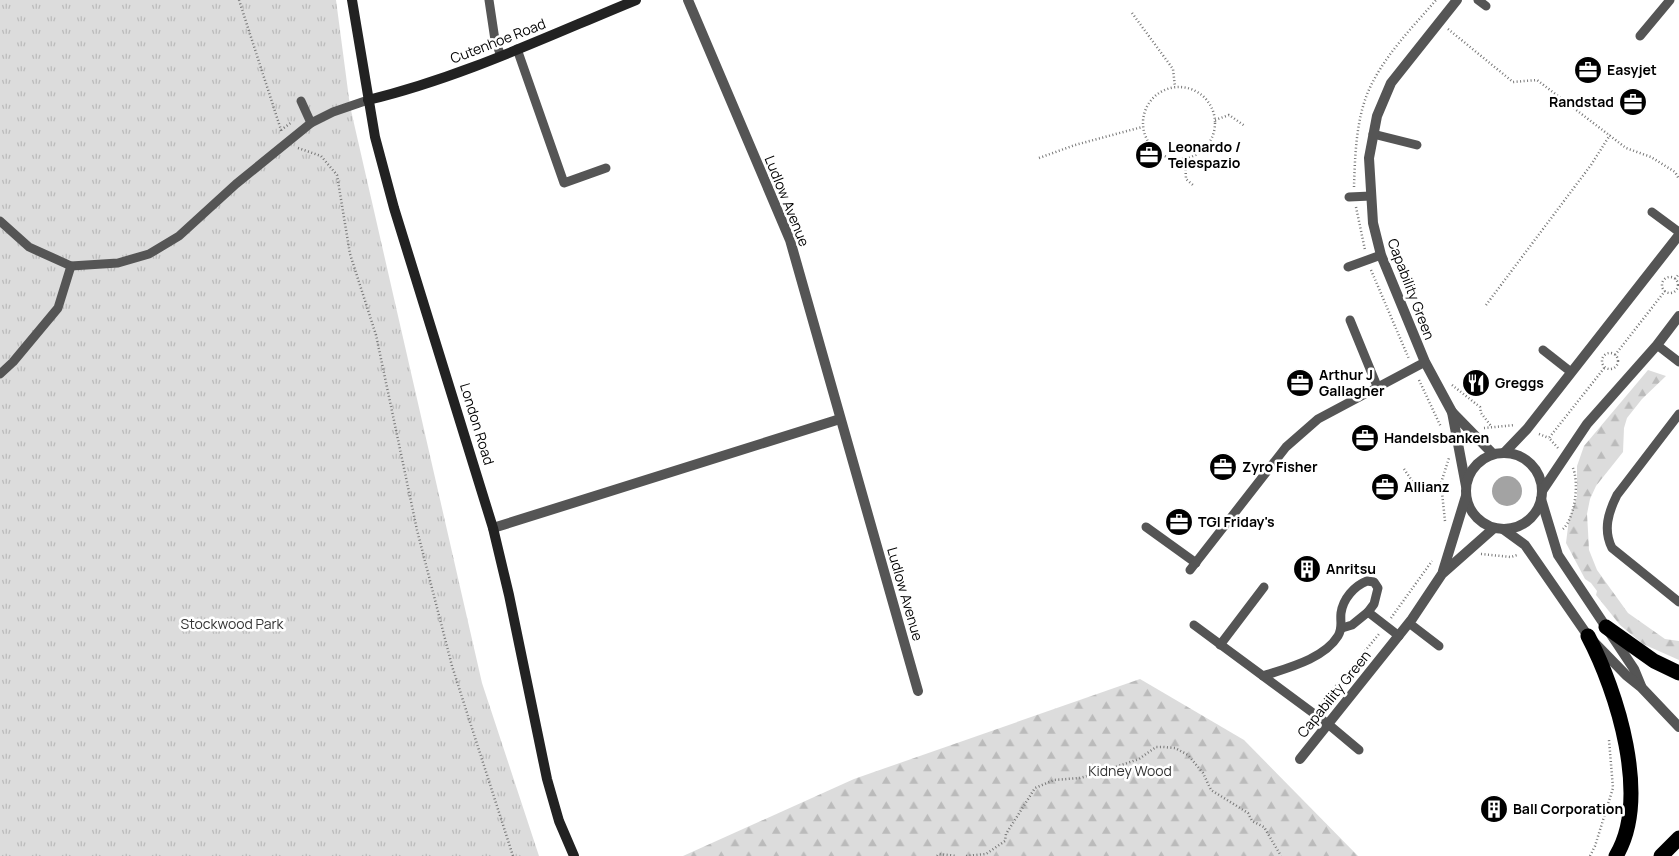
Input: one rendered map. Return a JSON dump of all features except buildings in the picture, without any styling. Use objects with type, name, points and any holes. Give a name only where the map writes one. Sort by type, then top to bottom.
[{"type":"highway","points":[[1606,627],[1654,661],[1679,673]]},
{"type":"highway","points":[[1588,636],[1612,688],[1621,721],[1628,761],[1631,788],[1628,820],[1620,849],[1616,856]]},
{"type":"highway","points":[[1661,856],[1679,838]]},
{"type":"street","name":"London Road","points":[[352,0],[368,100],[394,208],[493,528],[509,595],[547,779],[560,821],[574,856]]},
{"type":"street","name":"Cutenhoe Road","points":[[368,100],[403,92],[500,56],[636,0]]},
{"type":"street","name":"Ludlow Avenue","points":[[688,0],[790,240],[918,691]]},
{"type":"street","name":"Capability Green","points":[[1457,0],[1391,83],[1377,116],[1369,158],[1373,223],[1381,255],[1425,362],[1452,412],[1460,445],[1466,491]]},
{"type":"street","points":[[1504,453],[1527,429],[1679,234]]},
{"type":"street","points":[[1442,574],[1498,528],[1516,527],[1527,521],[1536,511],[1542,495],[1588,424],[1657,345],[1679,316]]},
{"type":"street","points":[[1452,412],[1493,454]]},
{"type":"street","points":[[493,528],[840,418]]},
{"type":"street","points":[[1442,574],[1475,466],[1493,454],[1504,453],[1521,457],[1535,468],[1540,479],[1542,495],[1558,555],[1634,669],[1641,687]]},
{"type":"street","points":[[1466,491],[1473,513],[1479,520],[1498,528],[1525,546],[1588,636],[1679,727]]},
{"type":"street","name":"Capability Green","points":[[1300,759],[1409,623],[1442,574]]},
{"type":"lane","points":[[489,0],[495,40],[500,56]]},
{"type":"lane","points":[[1640,36],[1670,0]]},
{"type":"lane","points":[[517,49],[564,183],[606,168]]},
{"type":"lane","points":[[0,221],[29,247],[71,266],[118,263],[149,254],[179,236],[236,184],[311,123],[333,112],[368,100]]},
{"type":"lane","points":[[301,101],[311,123]]},
{"type":"lane","points":[[1373,134],[1417,145]]},
{"type":"lane","points":[[1352,197],[1371,196]]},
{"type":"lane","points":[[1652,212],[1679,234]]},
{"type":"lane","points":[[1348,266],[1368,261],[1381,255]]},
{"type":"lane","points":[[0,374],[47,323],[62,301],[71,266]]},
{"type":"lane","points":[[1350,320],[1377,386]]},
{"type":"lane","points":[[1657,345],[1679,362]]},
{"type":"lane","points":[[1542,350],[1571,372]]},
{"type":"lane","points":[[1146,527],[1193,567],[1286,447],[1318,418],[1425,362]]},
{"type":"lane","points":[[1679,414],[1617,495],[1610,509],[1607,537],[1612,548],[1679,602]]},
{"type":"lane","points":[[1263,676],[1294,666],[1315,655],[1333,642],[1342,628],[1341,614],[1344,602],[1353,590],[1367,581],[1374,582],[1378,588],[1374,604],[1368,612],[1352,625],[1342,628]]},
{"type":"lane","points":[[1220,644],[1264,588]]},
{"type":"lane","points":[[1368,612],[1399,636]]},
{"type":"lane","points":[[1409,623],[1439,646]]},
{"type":"lane","points":[[1194,625],[1328,724],[1359,750]]},
{"type":"path","points":[[239,0],[285,144],[322,156],[337,175],[350,254],[376,335],[424,558],[452,666],[513,856]]},
{"type":"path","points":[[1436,0],[1393,50],[1368,93],[1358,131],[1352,197],[1368,261],[1413,367],[1443,431]]},
{"type":"path","points":[[1132,13],[1174,69],[1175,87]]},
{"type":"path","points":[[1445,27],[1513,82],[1537,80],[1626,148],[1651,158],[1675,172],[1679,179]]},
{"type":"path","points":[[1175,87],[1186,88],[1206,99],[1215,120],[1214,130],[1207,145],[1195,156],[1185,159],[1173,159],[1162,155],[1152,148],[1142,127],[1147,105],[1154,96],[1164,90],[1175,87]]},
{"type":"path","points":[[1215,120],[1229,115],[1245,126]]},
{"type":"path","points":[[1039,158],[1075,145],[1142,127]]},
{"type":"path","points":[[1486,305],[1591,165],[1610,135]]},
{"type":"path","points":[[1185,159],[1186,179],[1194,186]]},
{"type":"path","points":[[1675,279],[1679,274]]},
{"type":"path","points":[[1670,277],[1675,279],[1678,284],[1677,289],[1670,293],[1665,291],[1662,287],[1664,280],[1670,277]]},
{"type":"path","points":[[1615,355],[1665,291]]},
{"type":"path","points":[[1610,353],[1615,355],[1618,362],[1616,366],[1609,369],[1605,368],[1602,363],[1605,355],[1610,353]]},
{"type":"path","points":[[1452,385],[1480,407],[1481,413],[1492,426]]},
{"type":"path","points":[[1474,434],[1492,426],[1514,424],[1549,438]]},
{"type":"path","points":[[1444,530],[1441,483],[1450,455],[1460,445]]},
{"type":"path","points":[[1404,469],[1415,485],[1441,483]]},
{"type":"path","points":[[1313,713],[1385,626],[1428,570],[1436,554]]},
{"type":"path","points":[[1590,856],[1595,846],[1613,788],[1608,732]]},
{"type":"path","points":[[966,856],[986,854],[1005,841],[1006,834],[1028,796],[1035,788],[1044,783],[1080,778],[1101,772],[1139,759],[1156,747],[1175,748],[1188,756],[1204,773],[1212,790],[1248,813],[1252,821],[1264,827],[1281,856]]},
{"type":"path","points":[[937,856],[940,854],[957,856]]},
{"type":"green space","name":"Stockwood Park","points":[[0,0],[336,0],[350,106],[482,683],[539,856],[0,856]]},
{"type":"green space","points":[[1648,370],[1666,376],[1642,399],[1627,418],[1624,428],[1623,452],[1596,486],[1590,499],[1587,514],[1589,550],[1597,570],[1628,613],[1665,639],[1679,641],[1679,660],[1643,644],[1620,625],[1596,595],[1597,591],[1591,583],[1585,579],[1566,543],[1569,519],[1577,497],[1577,466],[1584,446]]},
{"type":"green space","name":"Kidney Wood","points":[[1140,679],[1244,740],[1358,856],[683,856],[854,779]]},
{"type":"shaded area","points":[[1507,476],[1518,480],[1522,491],[1518,502],[1507,506],[1496,502],[1492,491],[1496,480]]},
{"type":"place","name":"Easyjet","points":[[1588,70]]},
{"type":"place","name":"Randstad","points":[[1633,102]]},
{"type":"place","name":"Leonardo / Telespazio","points":[[1149,155]]},
{"type":"place","name":"Arthur J Gallagher","points":[[1300,383]]},
{"type":"place","name":"Greggs","points":[[1476,383]]},
{"type":"place","name":"Handelsbanken","points":[[1365,438]]},
{"type":"place","name":"Zyro Fisher","points":[[1223,467]]},
{"type":"place","name":"Allianz","points":[[1385,487]]},
{"type":"place","name":"TGI Friday's","points":[[1179,522]]},
{"type":"place","name":"Anritsu","points":[[1307,569]]},
{"type":"place","name":"Ball Corporation","points":[[1494,809]]}]
